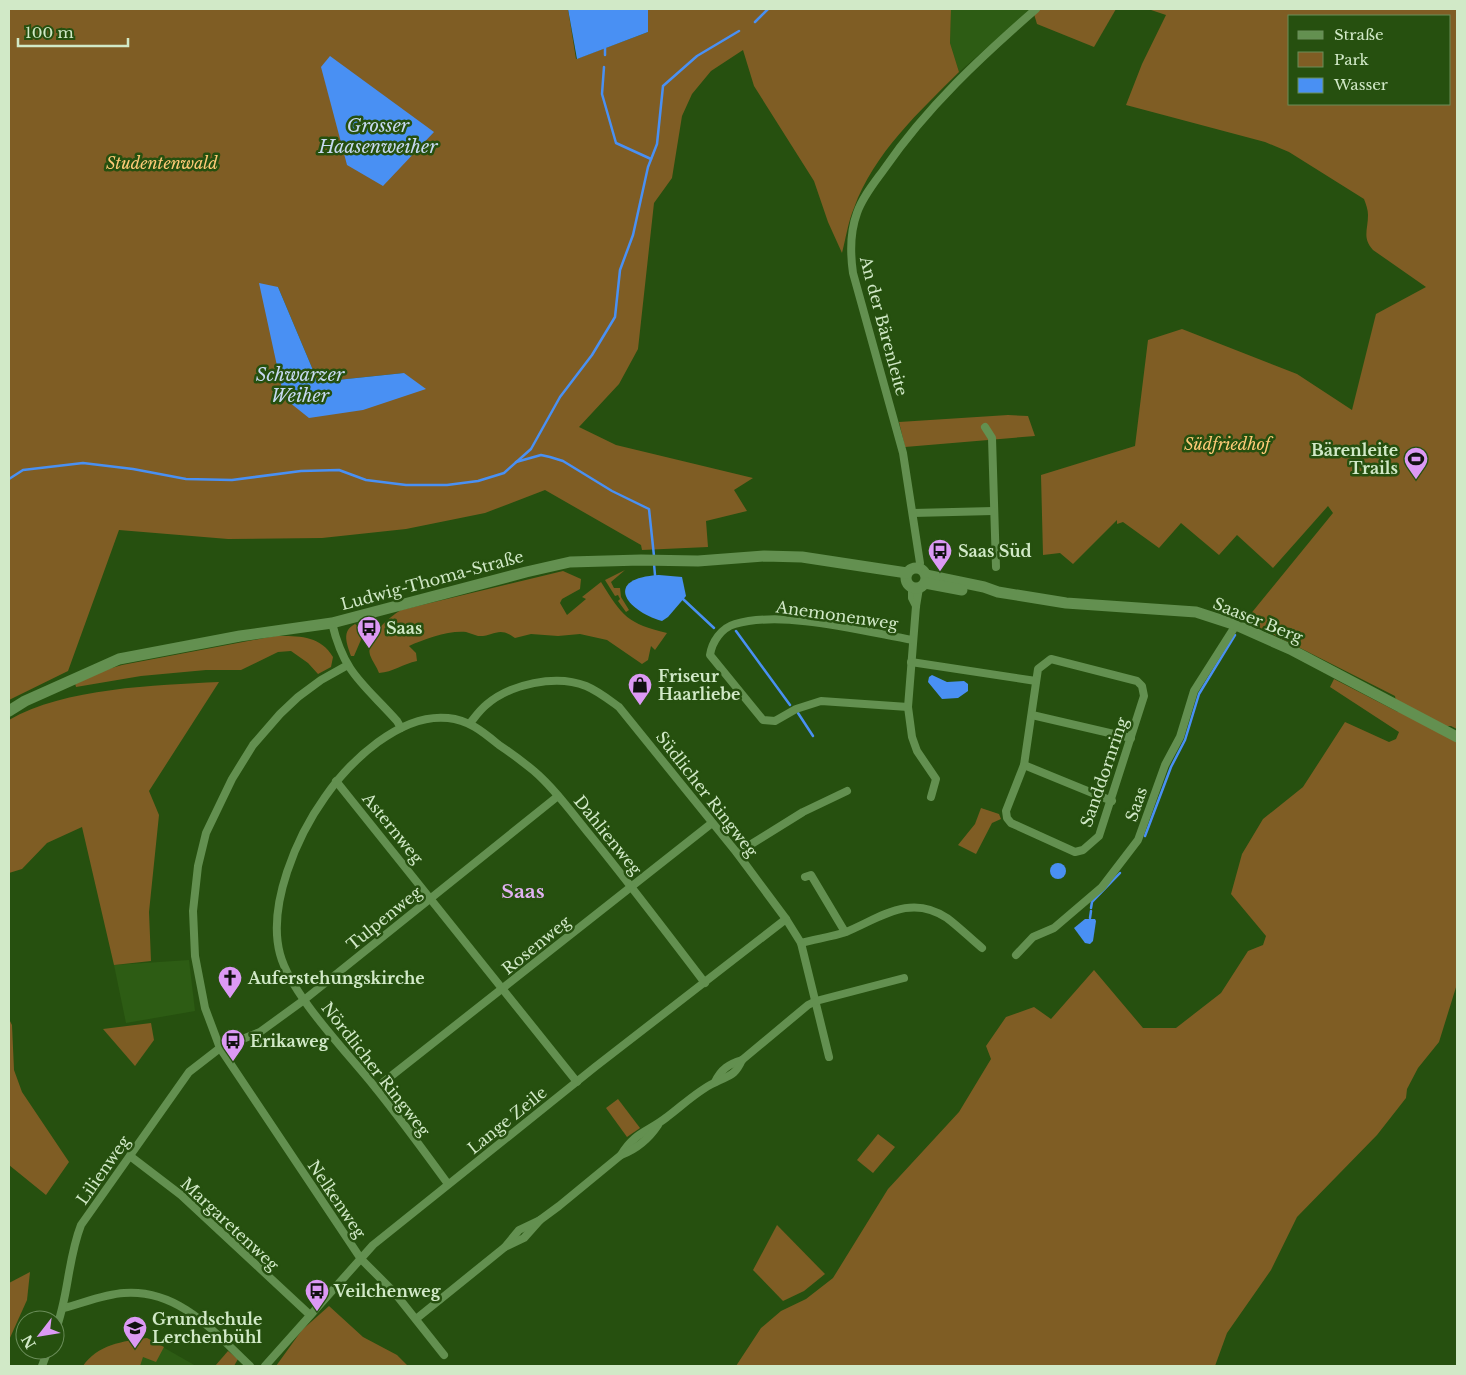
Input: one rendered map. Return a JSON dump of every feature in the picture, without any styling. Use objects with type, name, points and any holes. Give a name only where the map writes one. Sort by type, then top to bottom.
[{"type":"street","name":"An der Bärenleite","points":[[917,579],[920,563],[913,513],[892,407],[852,273],[850,256],[854,223],[864,197],[914,130],[962,77],[1036,9]]},
{"type":"street","points":[[985,427],[992,438],[996,567]]},
{"type":"street","points":[[913,513],[993,511]]},
{"type":"street","name":"Ludwig-Thoma-Straße","points":[[9,711],[25,701],[119,659],[240,636],[332,623],[570,562],[698,561],[764,556],[802,557],[876,569],[917,579]]},
{"type":"street","points":[[917,579],[912,598],[916,606],[908,707],[912,736],[917,751],[936,779],[931,797]]},
{"type":"street","name":"Saaser Berg","points":[[917,579],[984,586],[998,592],[1066,603],[1181,610],[1236,625],[1320,664],[1457,737]]},
{"type":"street","name":"Anemonenweg","points":[[908,707],[821,701],[796,709],[775,721],[763,720],[710,655],[711,644],[734,624],[769,620],[835,626],[913,640]]},
{"type":"street","points":[[332,623],[338,648],[346,666],[397,721],[401,728]]},
{"type":"street","name":"Saas","points":[[1016,956],[1033,937],[1054,928],[1102,887],[1138,840],[1164,765],[1180,737],[1194,691],[1236,625]]},
{"type":"street","name":"Sanddornring","points":[[1051,659],[1137,681],[1142,686],[1144,696],[1112,801],[1099,836],[1083,850],[1075,852],[1008,821],[1006,811],[1024,765],[1036,681],[1038,669],[1051,659]]},
{"type":"street","points":[[912,662],[1036,681]]},
{"type":"street","points":[[220,1048],[205,1008],[195,956],[192,911],[198,866],[206,833],[232,779],[253,745],[298,697],[328,675],[346,666]]},
{"type":"street","name":"Südlicher Ringweg","points":[[470,723],[487,704],[505,693],[526,686],[565,681],[585,686],[600,693],[619,707],[737,853],[786,919],[801,943],[829,1057]]},
{"type":"street","points":[[1032,715],[1131,738]]},
{"type":"street","name":"Nördlicher Ringweg","points":[[448,1184],[376,1088],[304,1000],[290,980],[279,953],[277,928],[280,898],[287,871],[316,809],[336,780],[354,761],[401,728],[430,717],[449,718],[470,723]]},
{"type":"street","name":"Dahlienweg","points":[[470,723],[536,772],[558,796],[632,886],[705,983]]},
{"type":"street","points":[[1024,765],[1112,801]]},
{"type":"street","name":"Asternweg","points":[[336,780],[577,1082]]},
{"type":"street","points":[[737,853],[803,812],[847,791]]},
{"type":"street","name":"Tulpenweg","points":[[220,1048],[260,1032],[304,1000],[558,796]]},
{"type":"street","name":"Rosenweg","points":[[376,1088],[712,823]]},
{"type":"street","points":[[806,876],[811,875],[844,932]]},
{"type":"street","points":[[801,943],[844,932],[891,906],[924,909],[943,916],[982,948]]},
{"type":"street","name":"Lange Zeile","points":[[265,1366],[373,1245],[577,1082],[786,919]]},
{"type":"street","points":[[416,1319],[504,1247],[519,1230],[540,1220],[620,1155],[634,1150],[649,1138],[658,1124],[715,1082],[727,1079],[737,1070],[742,1060],[816,1001],[904,978]]},
{"type":"street","name":"Lilienweg","points":[[64,1308],[74,1244],[81,1226],[189,1072],[220,1048]]},
{"type":"street","name":"Nelkenweg","points":[[220,1048],[361,1259],[394,1292],[444,1355]]},
{"type":"street","name":"Margaretenweg","points":[[130,1156],[181,1195],[310,1315]]},
{"type":"street","points":[[64,1308],[124,1293],[168,1299],[202,1321],[250,1366]]},
{"type":"shaded area","points":[[951,9],[1031,9],[959,72],[950,43]]},
{"type":"shaded area","points":[[189,960],[195,1011],[126,1023],[114,965]]},
{"type":"shaded area","name":"Grundschule Lerchenbühl","points":[[147,1338],[196,1366],[83,1366],[95,1353],[111,1345]]},
{"type":"green space","name":"Studentenwald","points":[[9,9],[568,9],[576,59],[648,32],[648,9],[951,9],[950,43],[959,72],[913,118],[885,151],[873,169],[852,213],[842,253],[828,222],[814,181],[754,86],[743,50],[711,71],[692,94],[682,116],[672,178],[654,203],[638,349],[619,384],[579,427],[616,445],[753,478],[734,490],[747,511],[706,521],[708,547],[642,550],[641,545],[545,490],[485,513],[406,529],[322,538],[228,539],[119,530],[68,671],[9,700]],"holes":[[[278,287],[318,382],[404,373],[284,398]]]},
{"type":"green space","points":[[1040,9],[1116,9],[1094,47],[1037,24],[1034,14]]},
{"type":"green space","name":"Südfriedhof","points":[[1148,9],[1457,9],[1457,729],[1451,726],[1433,726],[1457,740],[1457,984],[1439,1042],[1418,1068],[1407,1089],[1406,1098],[1377,1135],[1297,1217],[1271,1270],[1227,1333],[1215,1366],[736,1366],[761,1328],[781,1311],[806,1299],[833,1278],[888,1189],[959,1112],[991,1059],[986,1046],[1006,1017],[1034,1007],[1051,1019],[1094,970],[1143,1028],[1176,1028],[1221,993],[1248,951],[1263,945],[1266,936],[1231,894],[1242,854],[1263,819],[1303,787],[1345,722],[1389,742],[1396,739],[1399,732],[1330,687],[1334,679],[1398,712],[1395,696],[1249,622],[1249,616],[1333,513],[1328,506],[1273,568],[1237,535],[1219,555],[1181,523],[1159,548],[1123,522],[1117,524],[1117,520],[1073,564],[1060,553],[1043,555],[1041,475],[1135,446],[1148,340],[1182,329],[1297,374],[1352,410],[1376,314],[1426,287],[1370,246],[1366,234],[1368,213],[1364,199],[1289,152],[1265,142],[1126,105],[1142,64],[1166,15]]},
{"type":"green space","points":[[1008,415],[1028,416],[1035,436],[905,447],[899,422]]},
{"type":"green space","points":[[625,570],[611,582],[614,588],[620,588],[621,597],[629,610],[626,612],[618,601],[620,599],[618,595],[615,596],[605,580]]},
{"type":"green space","points":[[563,571],[581,579],[580,589],[562,599],[560,603],[567,615],[586,599],[582,597],[601,582],[627,617],[643,626],[667,633],[655,650],[651,646],[648,660],[642,664],[607,640],[580,634],[558,636],[531,634],[515,638],[504,632],[478,636],[460,632],[429,638],[409,646],[416,653],[417,661],[379,673],[370,655],[369,648],[374,635],[384,623],[401,610]]},
{"type":"green space","points":[[355,624],[362,629],[363,635],[354,656],[351,656],[346,638],[348,630]]},
{"type":"green space","points":[[275,636],[308,638],[322,644],[333,657],[331,667],[318,674],[308,663],[291,651],[278,652],[241,670],[206,670],[141,676],[76,687],[74,679],[122,665]]},
{"type":"green space","points":[[219,682],[149,791],[159,815],[149,912],[151,961],[114,965],[82,827],[47,843],[22,869],[9,873],[9,720],[31,709],[83,695],[139,687]]},
{"type":"green space","points":[[981,808],[999,814],[1001,819],[992,823],[976,854],[958,845],[975,824]]},
{"type":"green space","points":[[9,1019],[12,1025],[14,1070],[22,1092],[69,1162],[46,1195],[9,1165]]},
{"type":"green space","points":[[151,1023],[154,1040],[135,1066],[103,1029]]},
{"type":"green space","points":[[618,1099],[640,1128],[627,1137],[606,1108]]},
{"type":"green space","points":[[878,1134],[895,1147],[873,1173],[857,1160]]},
{"type":"green space","points":[[777,1225],[825,1274],[804,1291],[783,1301],[753,1270]]},
{"type":"green space","points":[[30,1272],[27,1300],[22,1310],[15,1310],[15,1327],[9,1340],[9,1283]]},
{"type":"green space","points":[[329,1306],[363,1337],[397,1355],[408,1366],[276,1366],[302,1330]]},
{"type":"green space","name":"Grundschule Lerchenbühl","points":[[147,1338],[164,1347],[156,1362],[143,1357],[140,1366],[83,1366],[96,1353],[111,1345]]},
{"type":"green space","name":"Grundschule Lerchenbühl","points":[[228,1351],[238,1359],[234,1366],[215,1366]]},
{"type":"water","points":[[568,9],[648,9],[648,32],[577,59]]},
{"type":"water","name":"Grosser Haasenweiher","points":[[330,56],[434,132],[383,186],[347,165],[321,67]]},
{"type":"water","name":"Schwarzer Weiher","points":[[259,283],[278,287],[318,382],[404,373],[426,389],[363,410],[309,418],[284,398]]},
{"type":"water","points":[[659,575],[682,577],[686,596],[668,617],[662,621],[638,610],[626,595],[626,588],[631,582],[642,577]]},
{"type":"water","points":[[932,675],[947,682],[964,681],[968,684],[968,691],[958,698],[942,699],[928,682],[929,677]]},
{"type":"water","points":[[1055,863],[1061,863],[1066,868],[1064,877],[1055,879],[1050,874],[1050,868]]},
{"type":"water","points":[[1085,919],[1095,919],[1096,921],[1093,941],[1090,944],[1085,943],[1074,928]]},
{"type":"waterway","points":[[755,22],[768,9]]},
{"type":"waterway","points":[[9,479],[23,470],[83,463],[133,469],[186,479],[232,480],[301,471],[339,470],[366,480],[406,485],[447,485],[478,481],[504,473],[531,449],[560,397],[592,355],[615,317],[620,270],[633,235],[648,167],[657,144],[663,86],[697,56],[739,31]]},
{"type":"waterway","points":[[605,48],[605,55]]},
{"type":"waterway","points":[[604,67],[602,94],[616,143],[651,159]]},
{"type":"waterway","points":[[516,462],[541,455],[563,461],[612,491],[649,509],[654,556]]},
{"type":"waterway","points":[[654,564],[655,575]]},
{"type":"waterway","points":[[683,599],[714,628]]},
{"type":"waterway","points":[[736,631],[790,705]]},
{"type":"waterway","points":[[1145,836],[1171,767],[1185,740],[1199,694],[1235,635]]},
{"type":"waterway","points":[[798,713],[813,736]]},
{"type":"waterway","points":[[1091,908],[1092,902],[1120,873]]},
{"type":"waterway","points":[[1090,918],[1091,911]]},
{"type":"place","name":"Bärenleite Trails","points":[[1416,480]]},
{"type":"place","name":"Saas Süd","points":[[940,572]]},
{"type":"place","name":"Saas","points":[[369,649]]},
{"type":"place","name":"Friseur Haarliebe","points":[[640,706]]},
{"type":"place","name":"Auferstehungskirche","points":[[230,999]]},
{"type":"place","name":"Erikaweg","points":[[233,1062]]},
{"type":"place","name":"Veilchenweg","points":[[317,1312]]},
{"type":"place","name":"Grundschule Lerchenbühl","points":[[135,1349]]},
{"type":"district","name":"Saas","points":[[523,891]]}]
